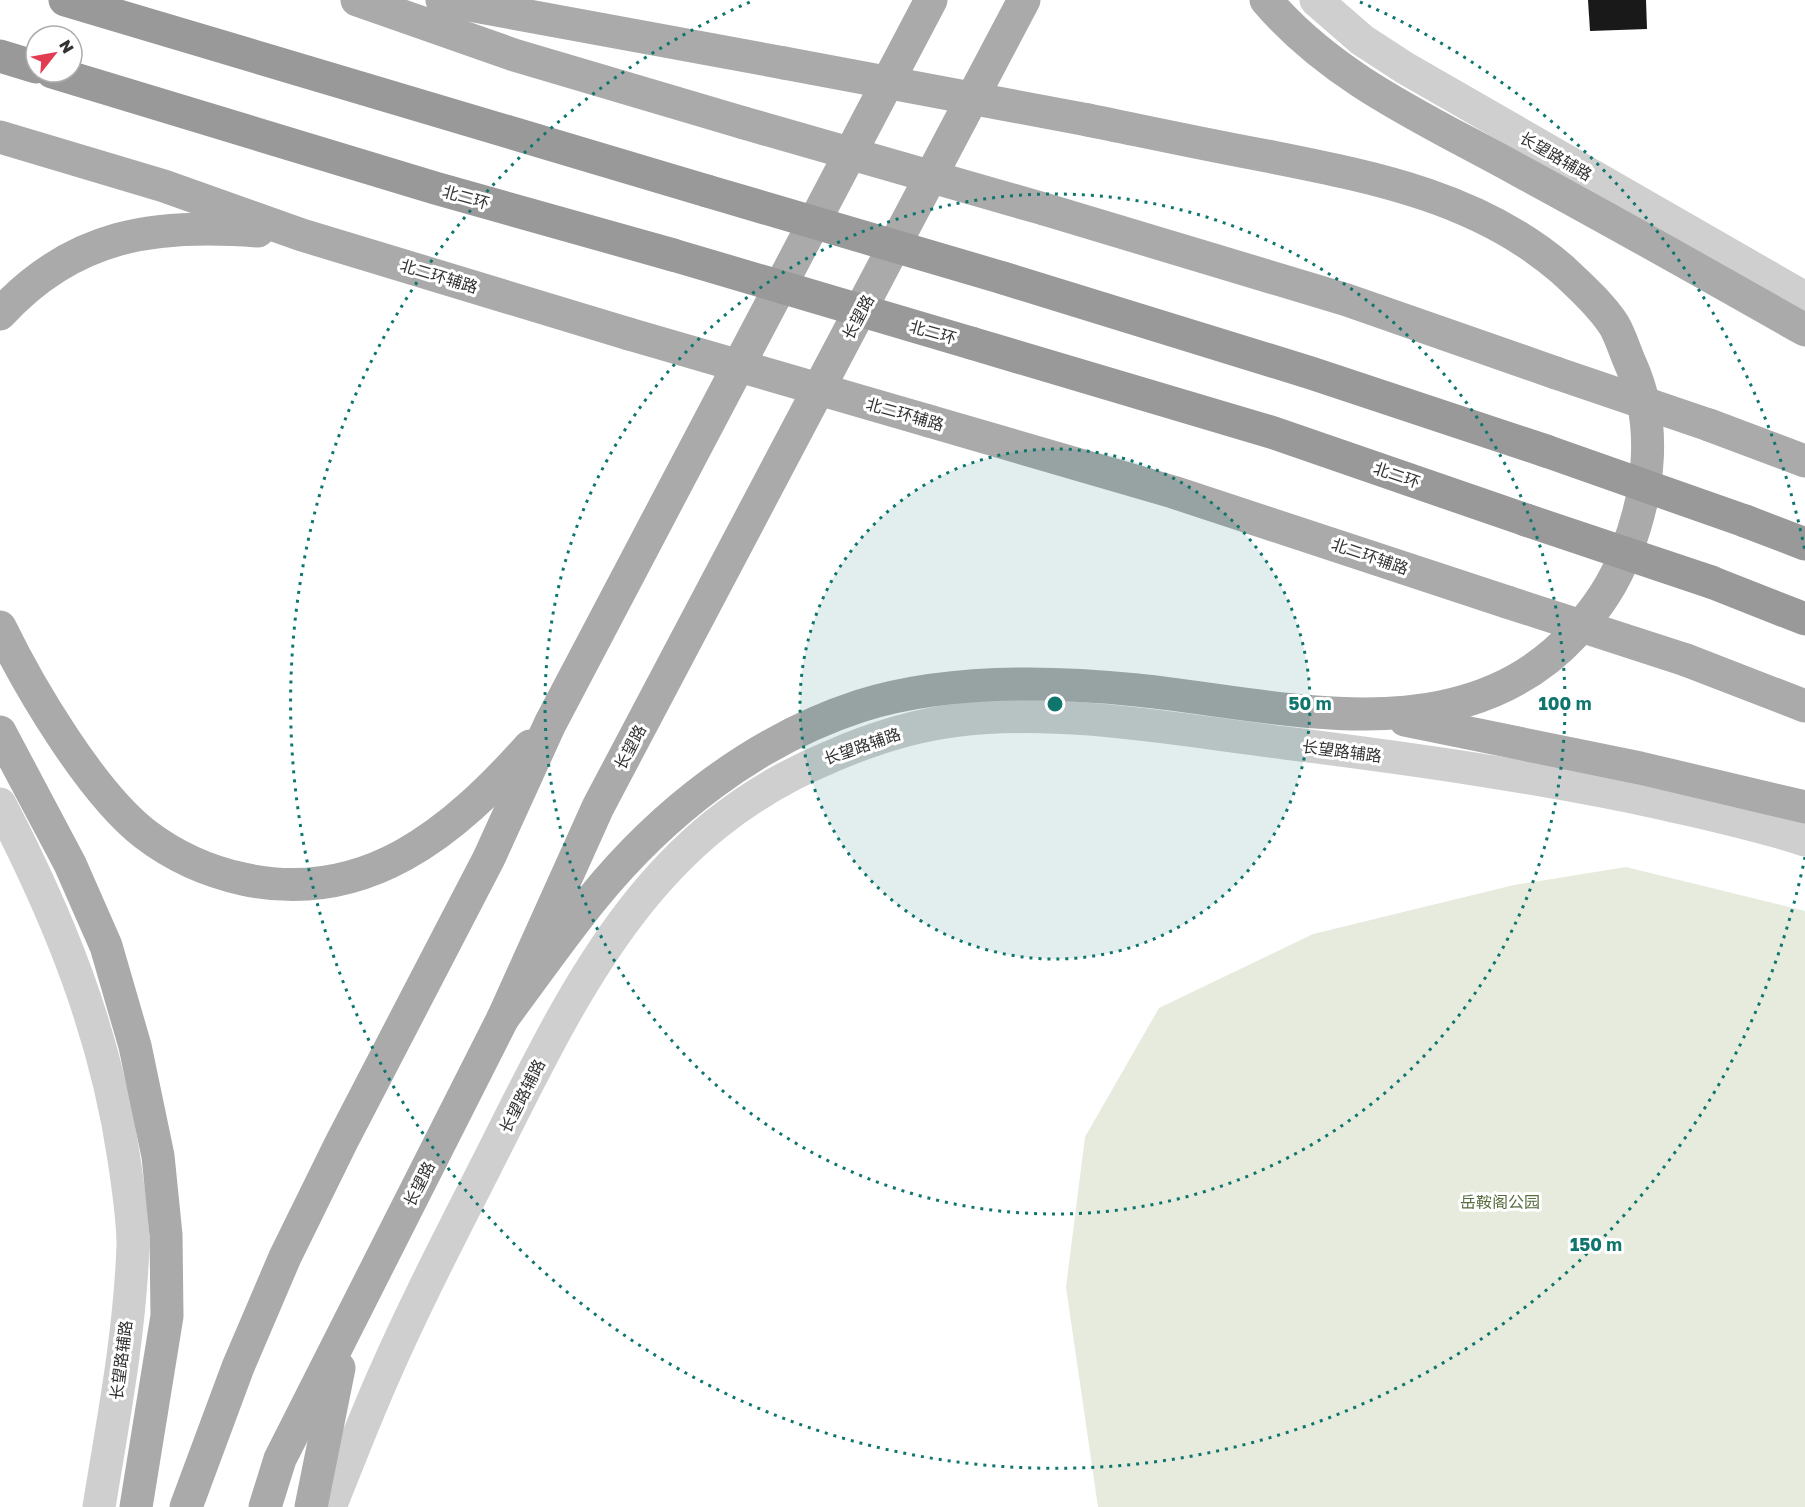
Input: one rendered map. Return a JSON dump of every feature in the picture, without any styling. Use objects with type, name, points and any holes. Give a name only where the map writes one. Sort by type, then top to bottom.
[{"type":"highway","points":[[65,0],[1003,278],[1311,373],[1546,451],[1805,544]]},
{"type":"highway","points":[[0,56],[24,63]]},
{"type":"highway","name":"北二环","points":[[84,82],[435,188],[673,255],[1274,433],[1711,582],[1805,619]]},
{"type":"main road","points":[[357,0],[514,55],[1044,209],[1347,300],[1709,425],[1805,461]]},
{"type":"main road","points":[[442,0],[1088,120],[1359,174],[1446,200],[1504,227],[1545,255],[1580,286],[1613,324],[1636,376],[1647,421],[1649,462],[1635,530],[1615,580],[1593,612],[1556,653],[1530,672],[1495,690],[1462,702],[1427,711],[1377,714],[1322,713],[1137,690],[1038,684],[983,686],[917,694],[860,706],[793,734],[742,762],[645,840],[594,897],[503,1018]]},
{"type":"main road","points":[[186,1507],[233,1378],[285,1257],[341,1143],[489,858],[550,724],[931,0]]},
{"type":"main road","name":"长望路","points":[[265,1507],[280,1459],[503,1018],[598,807],[1024,0]]},
{"type":"main road","points":[[1266,0],[1310,45],[1350,76],[1805,330]]},
{"type":"main road","name":"北二环辅路","points":[[0,137],[164,186],[302,235],[629,334],[1173,492],[1686,660],[1805,706]]},
{"type":"main road","points":[[0,314],[27,285],[58,264],[93,246],[165,230],[210,228],[302,235]]},
{"type":"main road","points":[[0,627],[14,656],[69,744],[107,796],[143,833],[180,859],[222,875],[270,885],[315,886],[358,876],[397,860],[469,809],[550,724]]},
{"type":"main road","points":[[1377,714],[1640,768],[1805,807]]},
{"type":"main road","points":[[0,732],[61,846],[106,946],[135,1046],[158,1156],[166,1234],[167,1316],[136,1507]]},
{"type":"main road","points":[[310,1507],[347,1326]]},
{"type":"street","name":"长望路辅路","points":[[1316,0],[1362,40],[1405,68],[1805,298]]},
{"type":"street","name":"长望路辅路","points":[[330,1507],[381,1382],[422,1293],[585,976],[623,920],[684,850],[723,817],[765,787],[813,764],[863,743],[913,729],[959,720],[1008,718],[1085,720],[1355,752],[1567,783],[1766,827],[1805,840]]},
{"type":"street","name":"长望路辅路","points":[[0,804],[39,878],[71,955],[99,1040],[120,1132],[130,1200],[133,1244],[128,1304],[99,1507]]},
{"type":"green space","name":"岳鞍阁公园","points":[[1626,867],[1805,911],[1805,1507],[1098,1507],[1066,1287],[1085,1137],[1159,1008],[1313,934],[1514,885]]},
{"type":"building","points":[[1588,0],[1646,0],[1647,29],[1590,31]]}]
